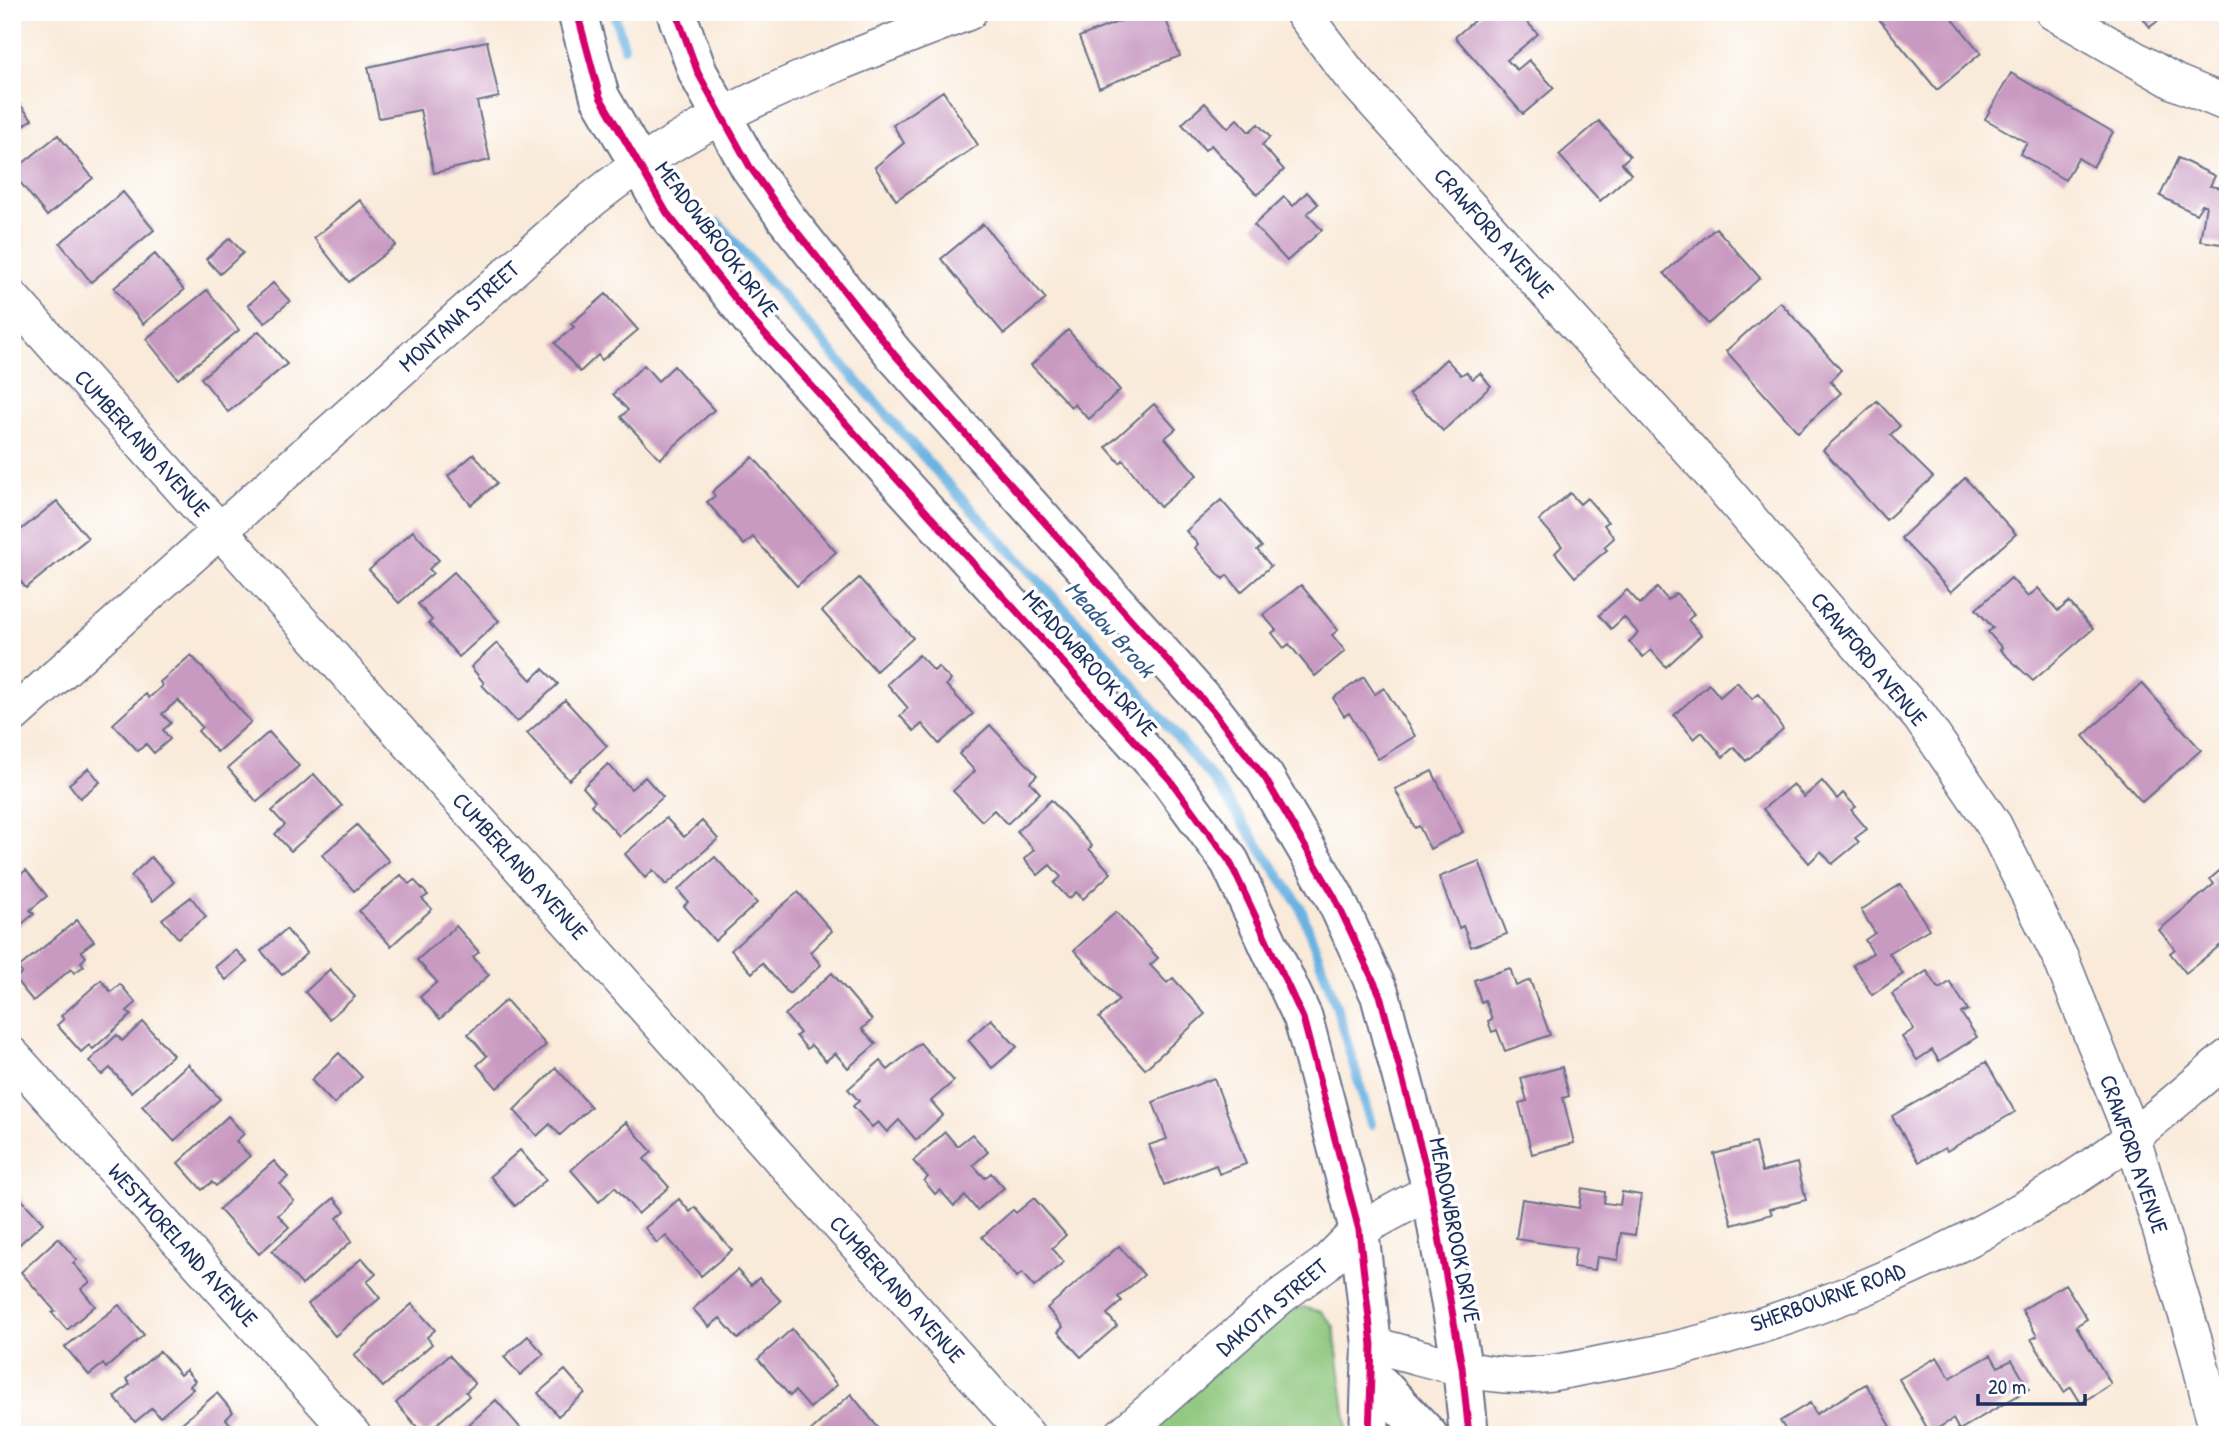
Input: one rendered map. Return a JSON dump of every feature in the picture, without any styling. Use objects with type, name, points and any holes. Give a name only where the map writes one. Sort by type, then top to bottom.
[{"type":"street","name":"MEADOWBROOK DRIVE","points":[[577,12],[600,97],[636,164],[667,213],[752,320],[1170,780],[1230,862],[1303,1018],[1359,1230],[1372,1360],[1369,1435]]},
{"type":"street","name":"MEADOWBROOK DRIVE","points":[[676,12],[698,74],[750,167],[786,218],[894,354],[1212,710],[1265,778],[1334,896],[1380,995],[1431,1191],[1462,1367],[1469,1435]]},
{"type":"street","name":"MONTANA STREET","points":[[12,716],[597,194],[636,164],[721,115],[796,79],[969,12]]},
{"type":"street","name":"CRAWFORD AVENUE","points":[[1302,12],[1350,75],[1707,469],[1920,717],[1994,825],[2061,960],[2132,1136],[2195,1343],[2218,1435]]},
{"type":"street","points":[[2053,12],[2175,82],[2228,104]]},
{"type":"street","name":"CUMBERLAND AVENUE","points":[[12,298],[1027,1435]]},
{"type":"street","name":"WESTMORELAND AVENUE","points":[[12,1055],[353,1435]]},
{"type":"street","name":"SHERBOURNE ROAD","points":[[1372,1360],[1462,1367],[1496,1374],[1534,1375],[1650,1355],[1824,1304],[1928,1259],[2010,1216],[2102,1160],[2228,1057]]},
{"type":"street","name":"DAKOTA STREET","points":[[1122,1435],[1281,1296],[1325,1264],[1359,1230],[1431,1191]]},
{"type":"street","points":[[1372,1360],[1428,1435]]},
{"type":"green space","points":[[1303,1307],[1322,1312],[1334,1327],[1348,1435],[1140,1435],[1285,1314]]},
{"type":"building","points":[[1143,12],[1163,12],[1180,56],[1099,88],[1079,37]]},
{"type":"building","points":[[1484,12],[1518,12],[1538,34],[1507,60],[1517,70],[1529,60],[1554,88],[1523,114],[1455,37]]},
{"type":"building","points":[[1873,12],[1947,12],[1981,53],[1937,90]]},
{"type":"building","points":[[2138,12],[2169,12],[2150,27]]},
{"type":"building","points":[[487,41],[499,97],[477,102],[490,160],[434,173],[420,110],[379,118],[368,67]]},
{"type":"building","points":[[2011,73],[2113,132],[2093,167],[2078,158],[2065,180],[2020,154],[2027,143],[1985,119]]},
{"type":"building","points":[[943,91],[978,145],[896,200],[875,167],[904,143],[893,125]]},
{"type":"building","points":[[12,95],[32,119],[12,135]]},
{"type":"building","points":[[1205,103],[1228,128],[1237,119],[1249,132],[1258,124],[1270,137],[1262,145],[1284,170],[1257,195],[1211,145],[1205,150],[1182,124]]},
{"type":"building","points":[[1599,121],[1630,156],[1622,163],[1631,174],[1600,201],[1559,155]]},
{"type":"building","points":[[58,135],[93,178],[47,216],[12,172]]},
{"type":"building","points":[[2178,158],[2215,176],[2210,186],[2228,189],[2228,245],[2200,241],[2206,205],[2202,205],[2196,214],[2160,196]]},
{"type":"building","points":[[123,192],[154,230],[91,282],[60,243]]},
{"type":"building","points":[[1307,192],[1318,204],[1307,214],[1322,230],[1287,261],[1254,225],[1284,197],[1293,206]]},
{"type":"building","points":[[360,200],[396,245],[349,282],[314,238]]},
{"type":"building","points":[[983,224],[1046,299],[1004,334],[941,259]]},
{"type":"building","points":[[1716,228],[1760,278],[1708,324],[1664,273]]},
{"type":"building","points":[[230,238],[243,253],[220,274],[206,259]]},
{"type":"building","points":[[155,254],[184,290],[143,324],[114,288]]},
{"type":"building","points":[[273,283],[290,301],[265,323],[248,305]]},
{"type":"building","points":[[207,290],[239,330],[178,379],[146,339]]},
{"type":"building","points":[[606,294],[638,330],[602,360],[598,355],[580,372],[555,343],[574,327],[571,324]]},
{"type":"building","points":[[1780,302],[1841,370],[1830,381],[1841,393],[1798,432],[1726,351]]},
{"type":"building","points":[[1068,330],[1120,390],[1089,419],[1074,404],[1071,407],[1031,365]]},
{"type":"building","points":[[259,331],[287,364],[228,412],[201,378]]},
{"type":"building","points":[[1446,359],[1461,375],[1466,372],[1473,379],[1480,373],[1491,386],[1443,431],[1409,394]]},
{"type":"building","points":[[644,365],[658,381],[674,366],[714,410],[660,459],[621,417],[628,410],[613,394]]},
{"type":"building","points":[[1877,401],[1900,426],[1890,435],[1933,477],[1886,520],[1823,450]]},
{"type":"building","points":[[1154,404],[1176,429],[1165,438],[1197,475],[1160,507],[1123,460],[1120,463],[1106,447]]},
{"type":"building","points":[[474,454],[497,483],[471,505],[448,476]]},
{"type":"building","points":[[753,457],[836,552],[797,586],[753,537],[744,545],[707,502],[715,496],[712,492]]},
{"type":"building","points":[[1965,478],[2016,534],[1951,592],[1901,538]]},
{"type":"building","points":[[1570,493],[1580,504],[1587,498],[1608,522],[1604,525],[1614,538],[1604,547],[1607,550],[1575,577],[1555,553],[1562,546],[1539,520]]},
{"type":"building","points":[[1221,500],[1262,547],[1257,550],[1271,566],[1241,592],[1227,575],[1223,579],[1195,548],[1198,544],[1186,531]]},
{"type":"building","points":[[57,501],[88,538],[26,588],[12,571],[12,537]]},
{"type":"building","points":[[413,531],[439,560],[429,569],[433,573],[399,603],[369,570]]},
{"type":"building","points":[[454,572],[499,621],[459,657],[429,623],[432,620],[418,604]]},
{"type":"building","points":[[859,578],[913,638],[876,671],[822,611]]},
{"type":"building","points":[[2011,578],[2028,597],[2038,588],[2058,611],[2069,602],[2093,629],[2033,681],[2000,650],[2002,648],[1988,632],[1993,628],[1976,609]]},
{"type":"building","points":[[1301,585],[1338,630],[1332,635],[1345,651],[1315,676],[1289,644],[1284,648],[1272,633],[1276,630],[1263,615]]},
{"type":"building","points":[[1657,588],[1668,600],[1676,593],[1694,614],[1688,620],[1701,635],[1666,667],[1651,650],[1643,657],[1629,642],[1638,633],[1624,617],[1611,629],[1599,615],[1627,590],[1640,604]]},
{"type":"building","points":[[497,643],[531,680],[543,669],[558,684],[517,722],[482,685],[484,683],[471,667]]},
{"type":"building","points":[[191,655],[251,722],[217,752],[198,731],[202,727],[178,700],[162,714],[171,723],[163,730],[170,739],[154,753],[146,744],[138,751],[113,724],[146,694],[149,698],[162,686],[160,682]]},
{"type":"building","points":[[919,655],[934,671],[938,667],[951,680],[946,685],[973,714],[939,744],[922,724],[914,731],[900,716],[908,708],[887,684]]},
{"type":"building","points":[[1364,677],[1375,694],[1384,688],[1415,736],[1378,759],[1349,713],[1344,716],[1333,698]]},
{"type":"building","points":[[1737,682],[1752,699],[1759,694],[1783,729],[1746,761],[1734,747],[1723,757],[1702,732],[1694,739],[1674,715],[1709,684],[1720,697]]},
{"type":"building","points":[[2142,683],[2201,750],[2142,802],[2083,736]]},
{"type":"building","points":[[565,700],[607,746],[569,780],[527,733]]},
{"type":"building","points":[[990,725],[1037,775],[1030,782],[1040,793],[1007,824],[994,810],[982,821],[953,791],[975,771],[959,754]]},
{"type":"building","points":[[269,732],[299,766],[257,802],[228,768]]},
{"type":"building","points":[[608,764],[631,789],[645,777],[663,797],[619,836],[591,805],[595,801],[583,787]]},
{"type":"building","points":[[89,768],[100,782],[80,798],[69,784]]},
{"type":"building","points":[[1432,771],[1463,832],[1430,849],[1419,826],[1415,828],[1395,789]]},
{"type":"building","points":[[314,774],[342,806],[291,851],[275,834],[285,825],[272,811]]},
{"type":"building","points":[[1822,781],[1837,799],[1843,793],[1856,807],[1851,810],[1867,829],[1855,838],[1859,842],[1832,864],[1821,851],[1809,863],[1763,809],[1793,784],[1804,797]]},
{"type":"building","points":[[1051,800],[1092,846],[1089,849],[1111,873],[1083,899],[1076,892],[1069,899],[1054,883],[1061,877],[1050,865],[1038,875],[1024,859],[1034,850],[1017,831]]},
{"type":"building","points":[[666,818],[684,837],[702,821],[718,839],[666,885],[653,870],[645,878],[625,854]]},
{"type":"building","points":[[357,825],[389,861],[354,891],[322,855]]},
{"type":"building","points":[[151,857],[174,882],[153,901],[131,876]]},
{"type":"building","points":[[715,857],[757,903],[715,941],[684,906],[688,902],[678,890]]},
{"type":"building","points":[[1479,861],[1507,934],[1471,947],[1463,926],[1459,928],[1439,877]]},
{"type":"building","points":[[2224,867],[2228,872],[2228,939],[2186,973],[2170,953],[2175,949],[2159,930],[2214,884],[2210,879]]},
{"type":"building","points":[[26,870],[47,896],[30,910],[34,914],[12,932],[12,882]]},
{"type":"building","points":[[401,875],[409,884],[414,880],[428,895],[422,899],[432,909],[391,946],[359,911]]},
{"type":"building","points":[[1901,884],[1929,929],[1889,953],[1903,974],[1872,995],[1853,965],[1873,953],[1865,940],[1875,933],[1861,910]]},
{"type":"building","points":[[798,892],[832,931],[810,952],[821,965],[789,994],[762,963],[752,973],[731,950]]},
{"type":"building","points":[[191,897],[206,917],[178,938],[162,919]]},
{"type":"building","points":[[1116,912],[1158,958],[1150,965],[1167,983],[1173,978],[1205,1014],[1145,1069],[1099,1018],[1119,1000],[1074,950]]},
{"type":"building","points":[[77,920],[94,941],[81,951],[86,957],[81,962],[84,966],[74,973],[71,969],[33,1001],[15,979],[22,973],[18,968]]},
{"type":"building","points":[[456,926],[479,952],[473,957],[489,975],[440,1019],[420,997],[437,982],[417,960]]},
{"type":"building","points":[[286,929],[307,953],[282,975],[261,951]]},
{"type":"building","points":[[236,950],[247,962],[226,980],[215,967]]},
{"type":"building","points":[[1510,968],[1516,986],[1530,980],[1550,1035],[1505,1051],[1497,1030],[1492,1032],[1488,1021],[1492,1019],[1485,1000],[1481,1002],[1474,980]]},
{"type":"building","points":[[330,969],[355,997],[329,1019],[305,992]]},
{"type":"building","points":[[1927,971],[1939,989],[1950,982],[1968,1010],[1961,1013],[1977,1037],[1939,1061],[1932,1050],[1917,1060],[1902,1037],[1914,1029],[1892,994]]},
{"type":"building","points":[[832,973],[872,1020],[862,1029],[876,1044],[848,1068],[835,1053],[826,1061],[811,1045],[807,1049],[796,1036],[800,1033],[785,1015]]},
{"type":"building","points":[[101,980],[111,992],[120,984],[136,1003],[127,1011],[131,1015],[93,1049],[89,1045],[81,1052],[57,1025],[64,1019],[61,1016]]},
{"type":"building","points":[[506,1000],[546,1045],[497,1088],[477,1065],[487,1056],[468,1034]]},
{"type":"building","points":[[991,1019],[1017,1047],[992,1068],[968,1040]]},
{"type":"building","points":[[143,1022],[173,1055],[131,1092],[110,1068],[102,1075],[89,1061],[117,1035],[122,1041]]},
{"type":"building","points":[[920,1043],[954,1081],[931,1101],[943,1115],[916,1140],[899,1120],[887,1132],[878,1122],[872,1127],[853,1106],[859,1101],[848,1089],[880,1061],[888,1070]]},
{"type":"building","points":[[339,1053],[362,1077],[334,1104],[311,1080]]},
{"type":"building","points":[[1986,1062],[2015,1112],[1947,1151],[1945,1148],[1919,1162],[1892,1116]]},
{"type":"building","points":[[188,1064],[220,1099],[174,1141],[142,1106]]},
{"type":"building","points":[[1562,1067],[1569,1096],[1563,1098],[1574,1143],[1532,1154],[1519,1103],[1527,1101],[1521,1078]]},
{"type":"building","points":[[556,1068],[591,1107],[560,1135],[550,1124],[537,1136],[514,1110]]},
{"type":"building","points":[[1214,1078],[1246,1164],[1219,1174],[1216,1165],[1164,1185],[1149,1145],[1167,1139],[1153,1102]]},
{"type":"building","points":[[228,1116],[244,1134],[236,1141],[250,1156],[216,1186],[212,1182],[202,1190],[178,1163]]},
{"type":"building","points":[[626,1122],[652,1152],[644,1159],[669,1187],[638,1214],[615,1187],[599,1202],[571,1170]]},
{"type":"building","points":[[945,1132],[957,1146],[972,1134],[988,1152],[973,1165],[985,1178],[991,1173],[1004,1188],[977,1210],[965,1196],[954,1206],[940,1190],[935,1194],[924,1181],[928,1177],[913,1161]]},
{"type":"building","points":[[1755,1143],[1762,1172],[1797,1163],[1806,1200],[1770,1209],[1772,1214],[1732,1225],[1714,1154]]},
{"type":"building","points":[[520,1150],[546,1180],[515,1206],[490,1176]]},
{"type":"building","points":[[274,1161],[288,1177],[280,1184],[294,1201],[278,1215],[289,1227],[259,1254],[219,1209]]},
{"type":"building","points":[[1582,1188],[1605,1192],[1604,1203],[1620,1205],[1622,1192],[1641,1195],[1635,1235],[1621,1233],[1618,1260],[1597,1257],[1595,1270],[1573,1267],[1576,1248],[1516,1239],[1522,1199],[1579,1208]]},
{"type":"building","points":[[12,1189],[43,1223],[12,1251]]},
{"type":"building","points":[[334,1198],[345,1211],[337,1218],[352,1241],[302,1285],[272,1251]]},
{"type":"building","points":[[1034,1198],[1066,1235],[1052,1248],[1064,1262],[1034,1287],[1022,1273],[1017,1277],[982,1237],[1013,1210],[1016,1213]]},
{"type":"building","points":[[679,1199],[690,1212],[695,1207],[732,1250],[701,1276],[666,1236],[657,1243],[645,1228]]},
{"type":"building","points":[[58,1238],[77,1260],[73,1263],[90,1282],[81,1289],[95,1306],[67,1330],[52,1313],[55,1311],[21,1272]]},
{"type":"building","points":[[1119,1246],[1144,1275],[1118,1297],[1122,1301],[1107,1314],[1117,1326],[1081,1357],[1058,1332],[1063,1327],[1047,1308]]},
{"type":"building","points":[[362,1258],[376,1274],[367,1282],[380,1298],[335,1336],[308,1304]]},
{"type":"building","points":[[737,1270],[751,1285],[759,1278],[781,1301],[738,1339],[720,1318],[709,1327],[693,1309]]},
{"type":"building","points":[[2065,1284],[2087,1319],[2076,1326],[2111,1384],[2081,1403],[2071,1387],[2064,1392],[2031,1339],[2037,1336],[2022,1310]]},
{"type":"building","points":[[412,1304],[435,1330],[427,1337],[432,1344],[383,1387],[354,1355]]},
{"type":"building","points":[[119,1305],[144,1335],[106,1368],[103,1364],[89,1375],[65,1347]]},
{"type":"building","points":[[792,1329],[837,1385],[810,1408],[795,1391],[790,1396],[758,1359]]},
{"type":"building","points":[[528,1336],[544,1354],[520,1375],[504,1357]]},
{"type":"building","points":[[160,1351],[180,1375],[186,1370],[195,1381],[190,1386],[193,1389],[160,1417],[152,1408],[135,1422],[114,1397],[130,1384],[126,1379]]},
{"type":"building","points":[[449,1355],[475,1384],[466,1392],[469,1396],[424,1435],[396,1403]]},
{"type":"building","points":[[1991,1355],[1998,1367],[2012,1360],[2029,1389],[1959,1430],[1953,1419],[1930,1433],[1899,1379],[1937,1357],[1950,1378]]},
{"type":"building","points":[[565,1370],[585,1393],[558,1416],[538,1393]]},
{"type":"building","points":[[1866,1384],[1896,1435],[1789,1435],[1780,1421],[1810,1403],[1816,1414]]},
{"type":"building","points":[[217,1393],[233,1412],[226,1419],[237,1432],[234,1435],[168,1435]]},
{"type":"building","points":[[851,1394],[884,1435],[806,1435]]},
{"type":"building","points":[[496,1400],[524,1432],[521,1435],[457,1435]]},
{"type":"waterway","name":"Meadow Brook","points":[[614,12],[624,47]]},
{"type":"waterway","name":"Meadow Brook","points":[[718,223],[944,480],[1110,657],[1215,782],[1300,906],[1336,1005],[1371,1124]]},
{"type":"cycle path","points":[[577,12],[600,97],[667,213],[752,320],[1170,780],[1230,862],[1303,1018],[1359,1230],[1372,1345],[1369,1435]]},
{"type":"cycle path","points":[[676,12],[698,73],[750,167],[786,218],[894,354],[1212,710],[1265,778],[1334,896],[1380,995],[1428,1175],[1462,1367],[1469,1435]]}]
